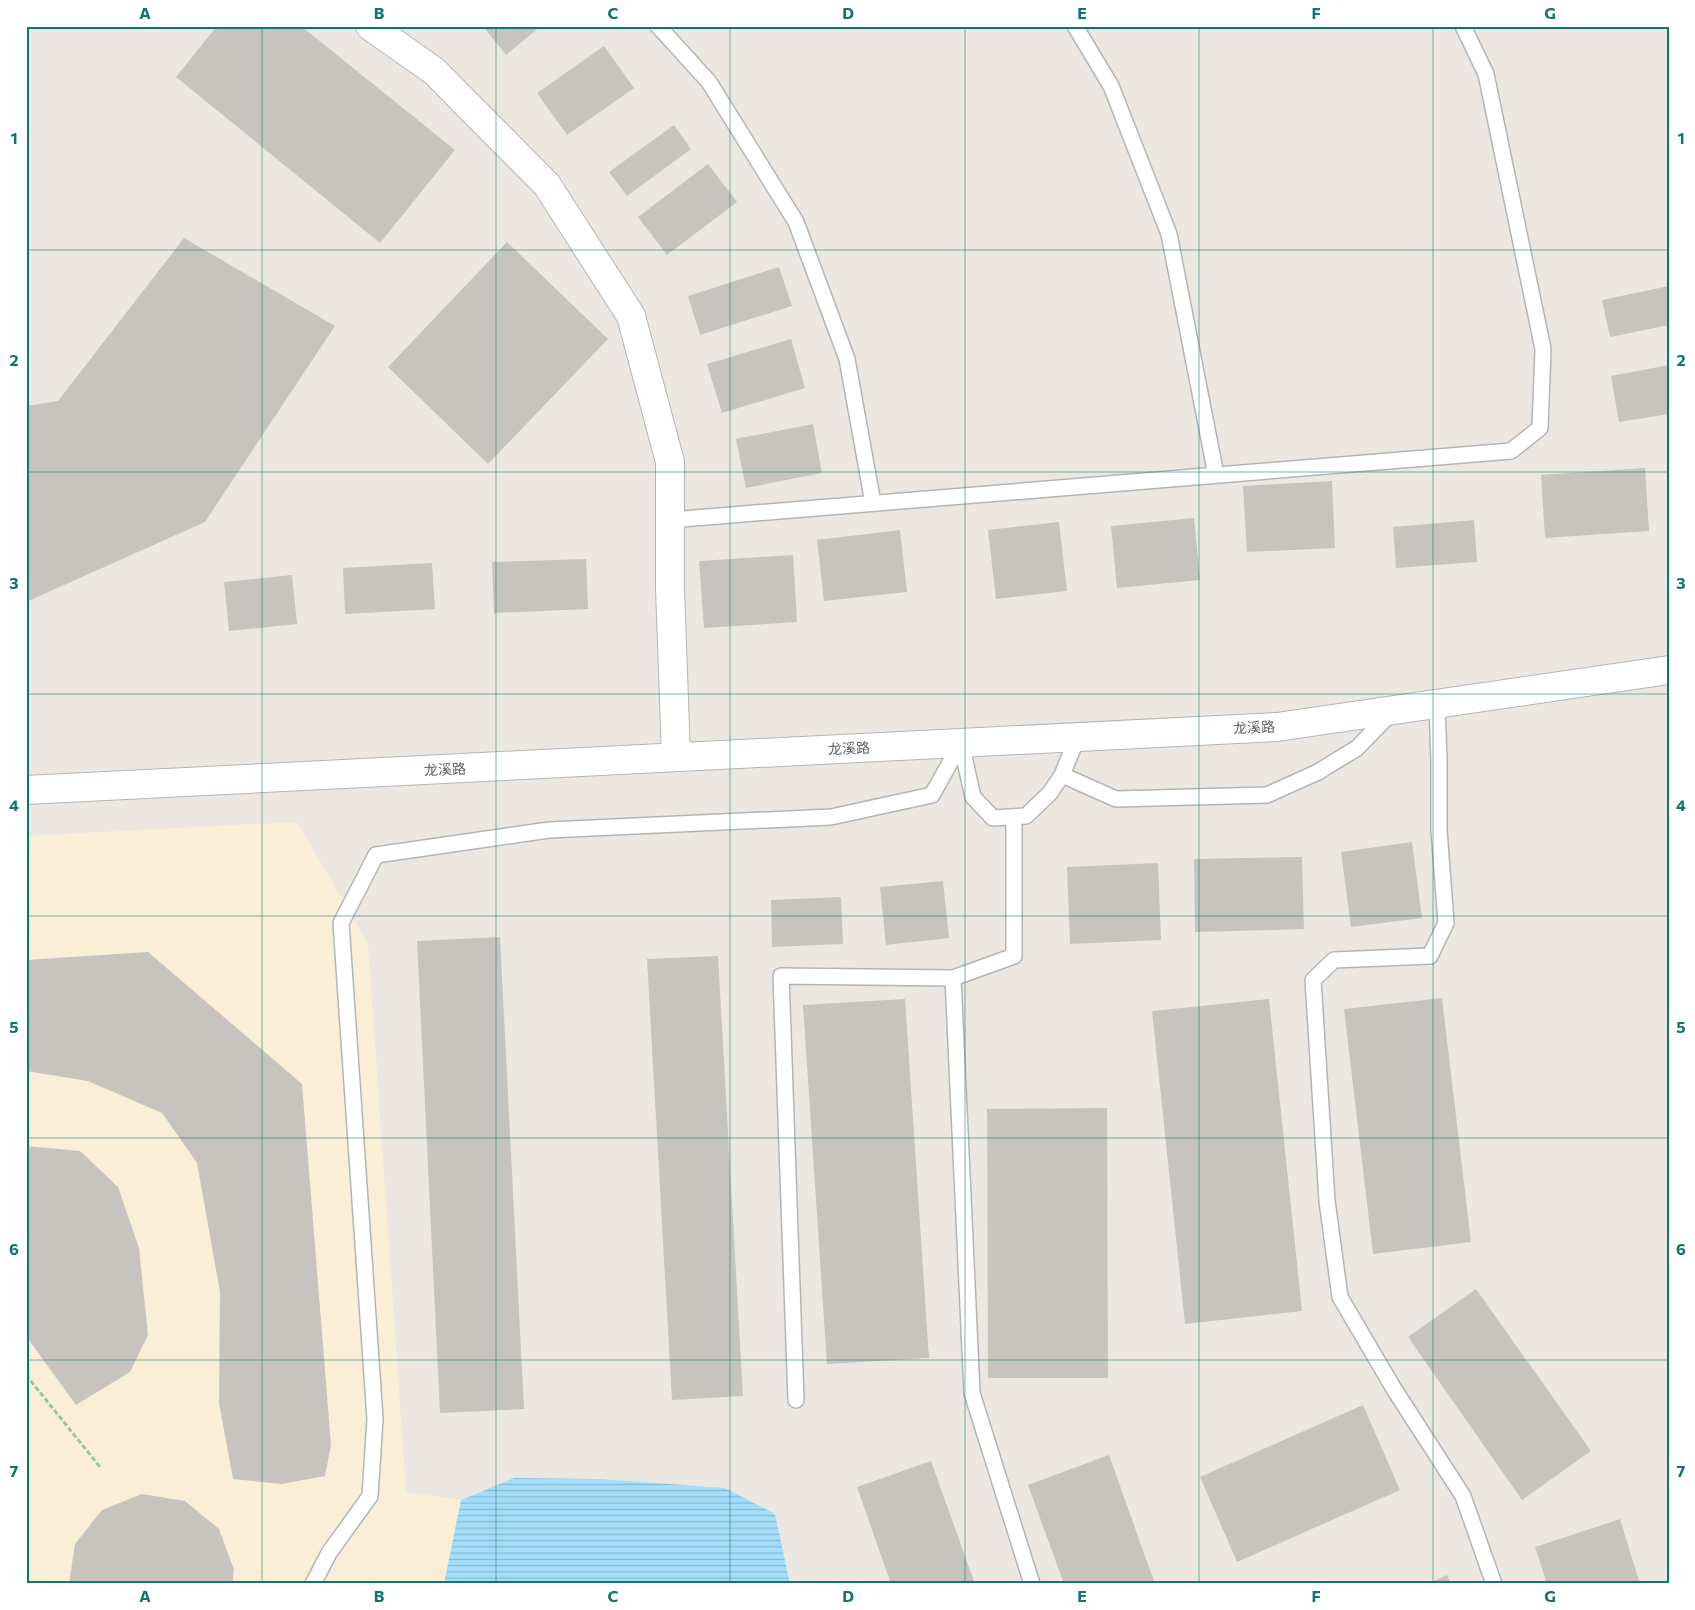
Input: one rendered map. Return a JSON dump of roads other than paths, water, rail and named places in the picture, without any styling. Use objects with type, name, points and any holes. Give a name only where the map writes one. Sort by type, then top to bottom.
[{"type":"street","points":[[370,26],[434,71],[547,185],[631,316],[670,462],[670,588],[676,757]]},
{"type":"street","name":"龙溪路","points":[[26,790],[1277,726],[1669,670]]},
{"type":"lane","points":[[658,26],[709,82],[796,222],[847,359],[873,504]]},
{"type":"lane","points":[[1075,26],[1110,86],[1170,234],[1216,475]]},
{"type":"lane","points":[[670,520],[1511,451],[1540,428],[1543,349],[1486,74],[1462,26]]},
{"type":"lane","points":[[1437,704],[1439,830],[1446,923],[1430,956],[1334,960],[1313,980],[1327,1201],[1340,1297],[1394,1389],[1462,1496],[1494,1584]]},
{"type":"lane","points":[[1062,776],[1116,798],[1266,795],[1318,772],[1357,748],[1395,709]]},
{"type":"lane","points":[[961,743],[973,797],[993,818],[1026,816],[1050,793],[1062,776],[1078,736]]},
{"type":"lane","points":[[313,1584],[329,1553],[370,1496],[375,1419],[341,924],[376,855],[550,830],[831,817],[932,795],[961,743]]},
{"type":"lane","points":[[796,1400],[781,976],[954,978],[1014,956],[1014,816]]},
{"type":"lane","points":[[954,978],[972,1393],[1032,1584]]},
{"type":"water","points":[[514,1478],[599,1479],[725,1488],[775,1514],[790,1584],[444,1584],[461,1500]]}]
